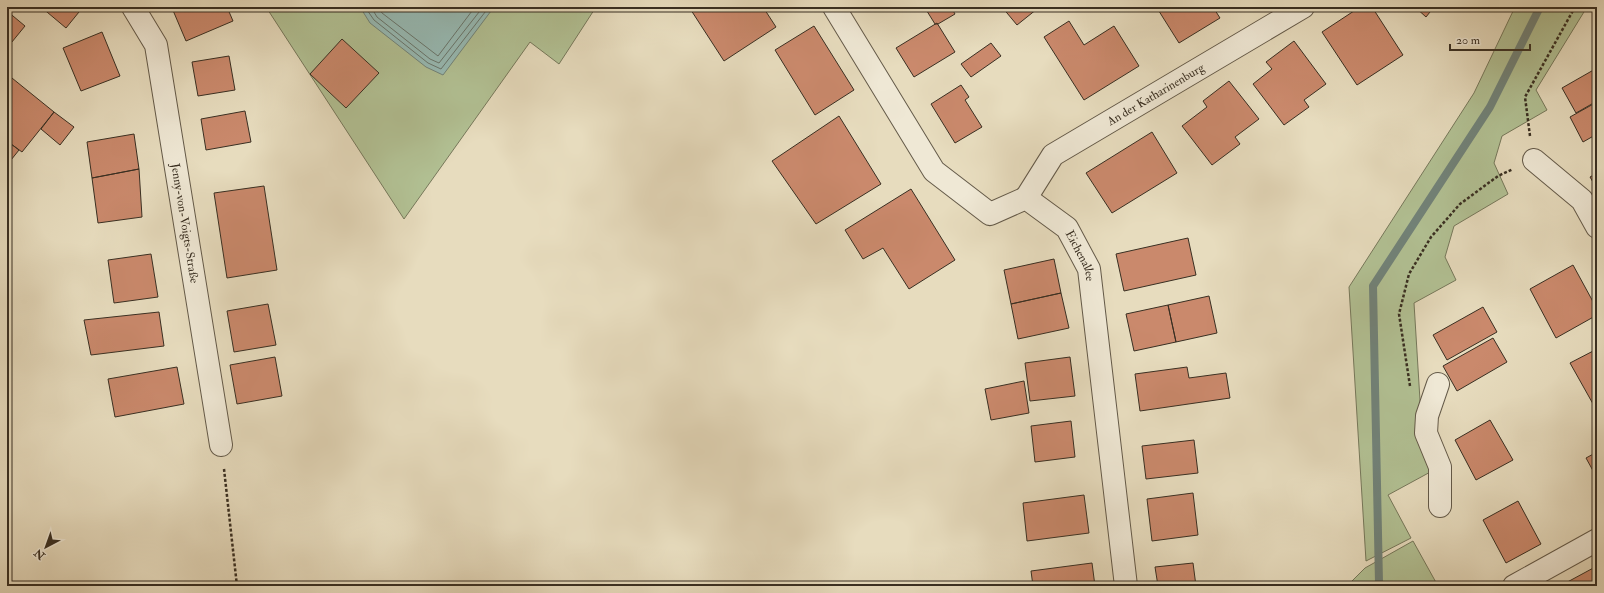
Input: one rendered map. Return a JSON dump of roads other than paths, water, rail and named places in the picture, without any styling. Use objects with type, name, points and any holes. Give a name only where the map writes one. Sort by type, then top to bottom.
[{"type":"street","name":"Jenny-von-Voigts-Straße","points":[[133,7],[156,45],[221,445]]},
{"type":"street","points":[[834,7],[934,171],[990,214],[1026,198]]},
{"type":"street","name":"An der Katharinenburg","points":[[1026,198],[1053,155],[1298,8]]},
{"type":"street","points":[[1534,160],[1582,200],[1597,227]]},
{"type":"street","name":"Eichenallee","points":[[1026,198],[1067,228],[1089,269],[1126,586]]},
{"type":"street","points":[[1438,384],[1427,416],[1426,433],[1440,467],[1440,506]]},
{"type":"street","points":[[1514,586],[1597,540]]},
{"type":"water","points":[[360,7],[494,7],[443,75],[426,67],[370,23]]},
{"type":"waterway","points":[[1376,586],[1379,583],[1373,286],[1490,107],[1540,7]]}]
